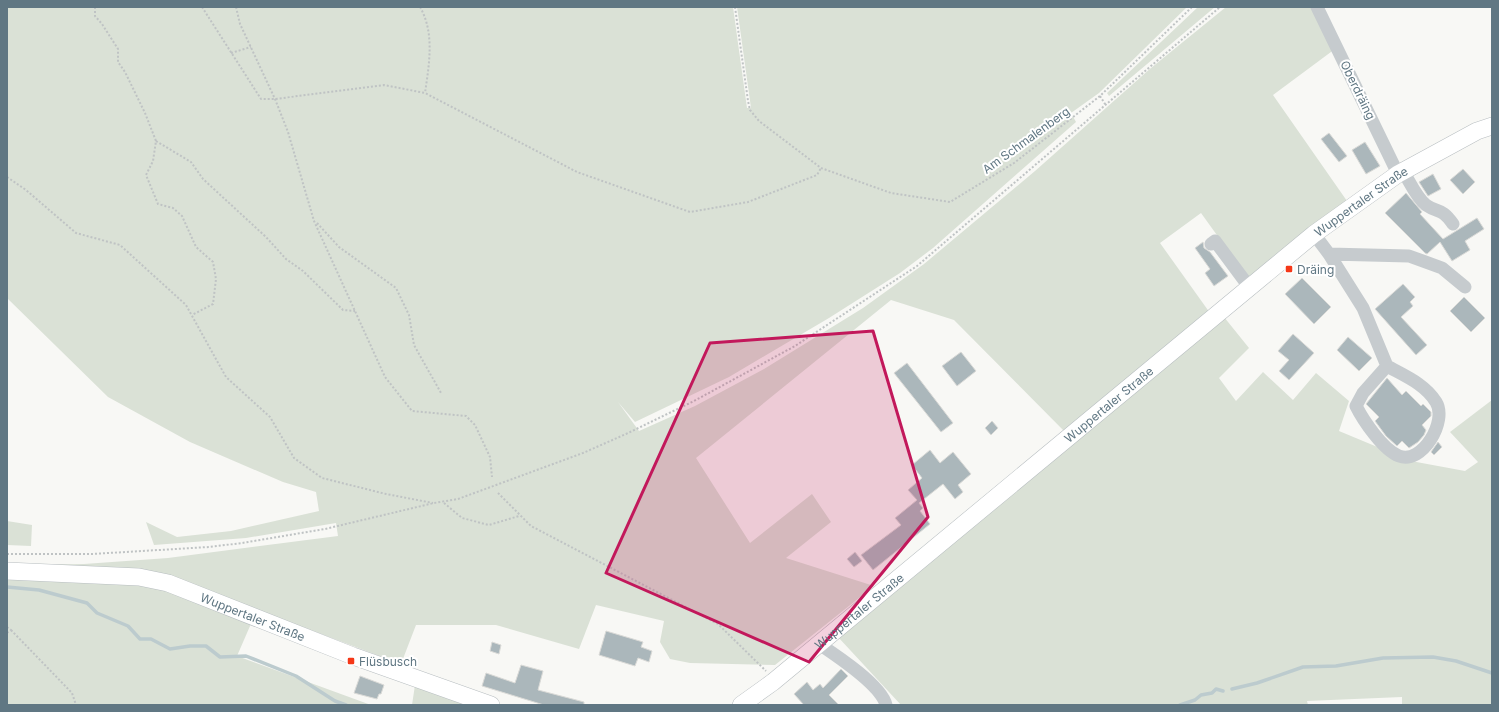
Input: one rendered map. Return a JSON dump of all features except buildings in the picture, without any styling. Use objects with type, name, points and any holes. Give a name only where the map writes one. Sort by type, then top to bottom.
[{"type":"main road","name":"Wuppertaler Straße","points":[[741,705],[773,682],[1314,234],[1400,173],[1477,131],[1492,126]]},
{"type":"main road","name":"Wuppertaler Straße","points":[[7,571],[139,577],[168,583],[353,656],[491,705]]},
{"type":"lane","name":"Oberdräing","points":[[1317,7],[1400,173],[1426,205],[1445,213],[1453,224]]},
{"type":"lane","points":[[1314,234],[1329,254],[1363,308],[1387,366],[1423,387],[1437,402],[1440,414],[1436,434],[1422,450],[1412,456],[1399,456],[1387,446],[1365,424],[1356,406],[1363,393],[1387,366]]},
{"type":"lane","points":[[1211,244],[1216,241],[1250,288]]},
{"type":"lane","points":[[1329,254],[1409,256],[1442,268],[1465,287]]},
{"type":"lane","points":[[819,644],[869,682],[884,699],[886,705]]},
{"type":"path","points":[[95,7],[95,16],[118,49],[118,62],[125,72],[145,112],[156,141],[153,160],[146,175],[158,204],[173,208],[182,216],[196,247],[213,262],[216,279],[213,304],[192,315]]},
{"type":"path","points":[[202,7],[261,99],[275,99],[384,85],[425,93],[577,172],[690,212],[748,202],[817,175],[822,168]]},
{"type":"path","points":[[236,7],[240,24],[275,99],[290,139],[314,221],[385,377],[412,411],[466,416],[475,425],[490,457],[492,477]]},
{"type":"path","points":[[420,7],[424,13],[431,50],[425,93]]},
{"type":"path","name":"Am Schmalenberg","points":[[735,7],[750,110],[759,120],[822,168],[891,193],[950,202],[1014,163],[1100,96],[1192,7]]},
{"type":"path","points":[[7,177],[76,233],[120,245],[186,305],[226,376],[270,417],[294,458],[322,478],[386,494],[434,503],[444,503],[458,500],[554,464],[626,434],[694,401],[795,346],[917,266],[1076,132],[1105,104],[1220,7]]},
{"type":"path","points":[[231,53],[251,47]]},
{"type":"path","points":[[1100,96],[1105,104]]},
{"type":"path","points":[[156,141],[191,162],[202,179],[266,237],[286,259],[303,271],[343,310],[355,311]]},
{"type":"path","points":[[314,221],[339,247],[396,288],[409,314],[414,345],[441,393]]},
{"type":"path","points":[[498,493],[531,526],[718,624],[767,673],[773,682]]},
{"type":"path","points":[[7,554],[92,554],[235,544],[325,529],[434,503]]},
{"type":"path","points":[[444,503],[462,518],[489,525],[520,516]]},
{"type":"path","points":[[7,627],[72,693],[76,705]]},
{"type":"path","points":[[7,633],[11,630]]},
{"type":"highlighted area","points":[[873,331],[928,517],[809,662],[606,573],[710,343]]},
{"type":"shaded area","points":[[7,7],[733,7],[747,108],[751,108],[737,7],[1187,7],[1099,93],[1071,113],[1076,122],[933,248],[900,273],[829,318],[729,377],[635,422],[618,402],[639,431],[695,406],[764,369],[863,308],[924,264],[1035,171],[1151,68],[1226,7],[1315,7],[1335,49],[1273,95],[1347,201],[1250,281],[1201,213],[1160,243],[1210,313],[1065,432],[954,320],[891,300],[696,458],[750,543],[812,494],[831,522],[786,558],[874,586],[775,665],[690,663],[670,659],[660,642],[664,621],[596,605],[579,649],[496,625],[416,625],[401,664],[257,610],[237,656],[371,705],[7,705],[7,565],[84,564],[168,558],[338,536],[336,523],[246,538],[154,545],[146,522],[177,537],[231,531],[319,511],[316,492],[283,482],[190,442],[108,397],[7,298]]},
{"type":"shaded area","points":[[1198,7],[1215,7],[1109,96],[1107,93]]},
{"type":"shaded area","points":[[1224,317],[1249,348],[1219,378],[1236,401],[1263,372],[1293,400],[1316,373],[1349,401],[1339,431],[1411,461],[1465,471],[1478,462],[1450,432],[1492,400],[1492,705],[1402,705],[1402,697],[1307,701],[1308,705],[901,705],[838,637]]},
{"type":"shaded area","points":[[7,521],[32,525],[31,546],[7,545]]},
{"type":"shaded area","points":[[415,685],[475,705],[412,705]]},
{"type":"waterway","points":[[7,587],[39,590],[87,603],[97,613],[128,626],[140,639],[151,639],[170,649],[190,646],[206,646],[220,657],[246,656],[296,676],[335,701],[346,705]]},
{"type":"waterway","points":[[1232,689],[1257,683],[1303,667],[1336,666],[1383,658],[1433,657],[1456,661],[1492,673]]},
{"type":"waterway","points":[[1180,705],[1195,700],[1201,695],[1212,693],[1216,689],[1223,691]]},
{"type":"place","name":"Dräing","points":[[1289,269]]},
{"type":"place","name":"Flüsbusch","points":[[351,661]]}]
